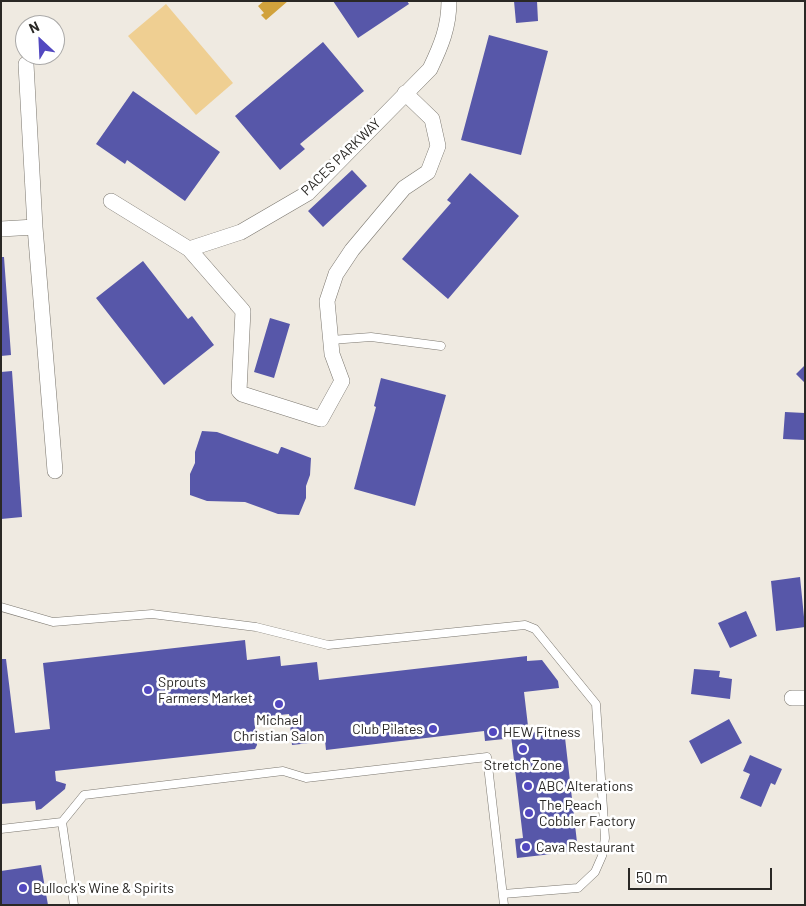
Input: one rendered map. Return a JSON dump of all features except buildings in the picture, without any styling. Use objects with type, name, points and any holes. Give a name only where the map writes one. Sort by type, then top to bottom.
[{"type":"street","name":"PACES PARKWAY","points":[[189,249],[241,232],[308,193],[430,69],[442,43],[449,15],[449,1]]},
{"type":"street","points":[[26,65],[35,227],[55,471]]},
{"type":"street","points":[[111,201],[189,249],[243,311],[239,391],[242,394],[321,420],[342,381],[332,354],[328,301],[336,274],[352,250],[404,188],[428,172],[438,146],[432,118],[405,93]]},
{"type":"street","points":[[1,229],[35,227]]},
{"type":"lane","points":[[331,340],[371,337],[441,346]]},
{"type":"lane","points":[[1,607],[53,622],[152,614],[256,627],[328,645],[524,625],[536,629],[596,704],[605,838],[602,856],[595,872],[578,888],[503,894]]},
{"type":"lane","points":[[1,829],[62,822],[84,795],[282,771],[306,778],[487,757],[504,905]]},
{"type":"lane","points":[[62,822],[74,905]]},
{"type":"shaded area","points":[[264,1],[288,1],[266,20],[261,15],[264,13],[258,6]]},
{"type":"shaded area","points":[[166,4],[233,83],[196,115],[128,36]]},
{"type":"place","name":"Sprouts Farmers Market","points":[[148,690]]},
{"type":"place","name":"Michael Christian Salon","points":[[279,704]]},
{"type":"place","name":"Club Pilates","points":[[433,729]]},
{"type":"place","name":"HEW Fitness","points":[[493,732]]},
{"type":"place","name":"Stretch Zone","points":[[523,749]]},
{"type":"place","name":"ABC Alterations","points":[[528,786]]},
{"type":"place","name":"The Peach Cobbler Factory","points":[[529,813]]},
{"type":"place","name":"Cava Restaurant","points":[[526,847]]},
{"type":"place","name":"Bullock's Wine & Spirits","points":[[23,888]]}]
